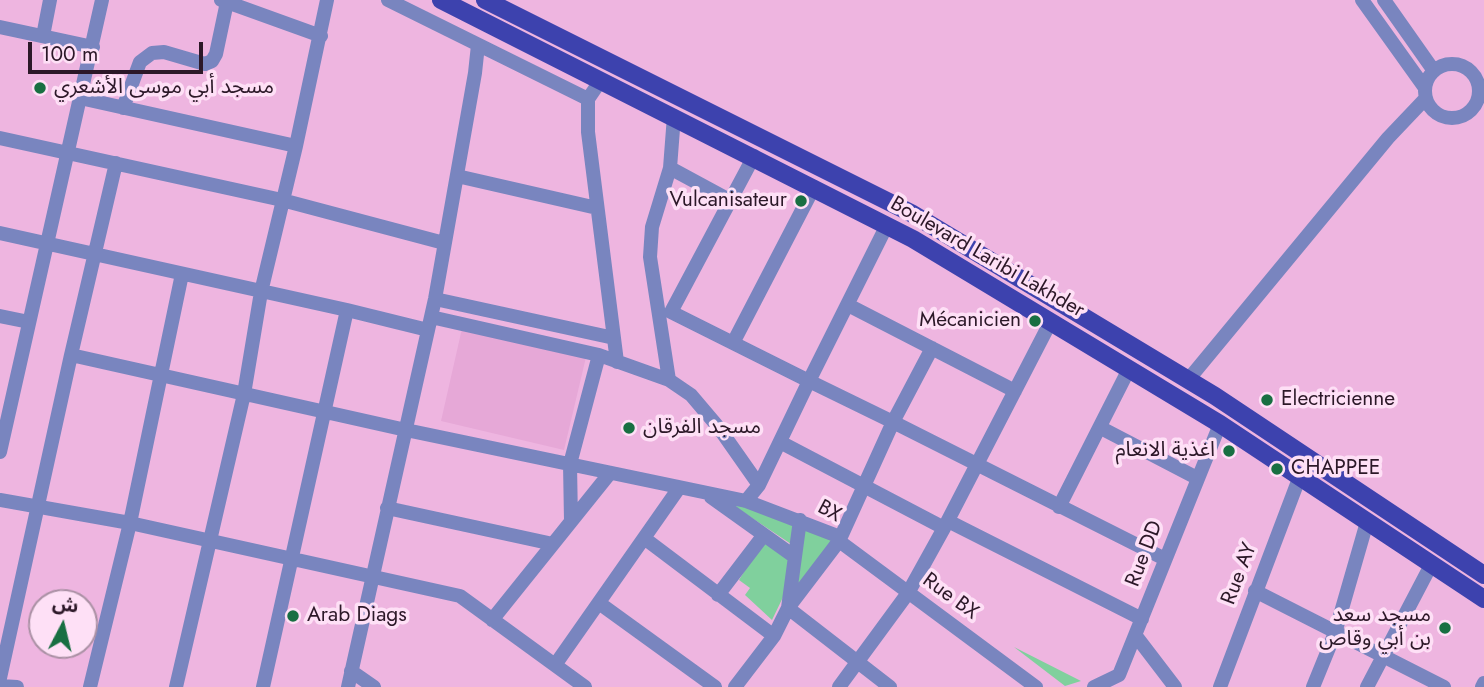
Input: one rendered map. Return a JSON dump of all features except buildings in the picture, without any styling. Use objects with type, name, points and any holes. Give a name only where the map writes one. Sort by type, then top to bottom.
[{"type":"main road","name":"Boulevard Laribi Lakhder","points":[[441,0],[887,225],[1220,424],[1484,599]]},
{"type":"main road","name":"Boulevard Laribi Lakhder","points":[[485,0],[901,208],[1188,380],[1484,575]]},
{"type":"main road","points":[[1220,424],[1229,406]]},
{"type":"street","points":[[43,36],[50,0]]},
{"type":"street","points":[[0,453],[5,410],[69,153],[102,0]]},
{"type":"street","points":[[176,687],[244,394],[261,292],[327,0]]},
{"type":"street","points":[[388,0],[589,99]]},
{"type":"street","points":[[1188,380],[1426,93],[1434,71],[1455,65],[1480,77],[1481,99],[1463,116],[1448,117],[1434,111],[1426,93],[1362,0]]},
{"type":"street","points":[[1384,0],[1434,71]]},
{"type":"street","points":[[123,108],[140,62],[152,53],[164,52],[205,64],[212,61],[216,54],[224,1],[321,36]]},
{"type":"street","points":[[0,27],[93,47]]},
{"type":"street","points":[[348,687],[430,324],[478,45]]},
{"type":"street","points":[[601,80],[589,99],[588,132],[617,362]]},
{"type":"street","points":[[80,98],[296,146]]},
{"type":"street","points":[[669,380],[650,257],[652,227],[670,168],[674,116]]},
{"type":"street","points":[[0,138],[282,200],[444,243]]},
{"type":"street","points":[[754,156],[671,312],[1165,559]]},
{"type":"street","points":[[0,678],[116,163]]},
{"type":"street","points":[[670,168],[732,201]]},
{"type":"street","points":[[457,176],[597,208]]},
{"type":"street","points":[[733,344],[814,187]]},
{"type":"street","points":[[746,501],[759,485],[887,225]]},
{"type":"street","points":[[0,233],[346,310],[599,355],[669,380],[691,395],[719,428],[759,485]]},
{"type":"street","points":[[90,687],[130,523],[182,274]]},
{"type":"street","points":[[435,299],[614,338]]},
{"type":"street","points":[[848,305],[1015,391]]},
{"type":"street","points":[[262,687],[346,310]]},
{"type":"street","points":[[0,316],[29,322]]},
{"type":"street","points":[[839,687],[908,593],[1051,321]]},
{"type":"street","points":[[735,687],[774,636],[788,608],[839,541],[893,422],[932,348]]},
{"type":"street","name":"BX","points":[[71,355],[406,430],[746,501],[835,535],[839,541]]},
{"type":"street","points":[[571,521],[570,464],[599,355]]},
{"type":"street","points":[[1059,507],[1129,369]]},
{"type":"street","name":"Rue DD","points":[[1094,687],[1116,681],[1220,424]]},
{"type":"street","points":[[1101,428],[1198,478]]},
{"type":"street","points":[[780,442],[1142,619]]},
{"type":"street","points":[[492,620],[610,473]]},
{"type":"street","name":"Rue AY","points":[[1220,687],[1300,476]]},
{"type":"street","points":[[555,665],[679,488]]},
{"type":"street","points":[[705,492],[795,557]]},
{"type":"street","points":[[0,500],[130,523],[460,596],[585,687]]},
{"type":"street","points":[[387,508],[553,544]]},
{"type":"street","points":[[788,608],[800,520]]},
{"type":"street","points":[[1312,687],[1335,633],[1367,522]]},
{"type":"street","points":[[718,595],[763,536]]},
{"type":"street","points":[[644,538],[774,636]]},
{"type":"street","name":"Rue BX","points":[[839,541],[1036,687]]},
{"type":"street","points":[[1367,687],[1431,565]]},
{"type":"street","points":[[1255,592],[1444,687]]},
{"type":"street","points":[[599,603],[715,687]]},
{"type":"street","points":[[788,608],[890,687]]},
{"type":"street","points":[[1136,636],[1175,687]]},
{"type":"street","points":[[351,671],[374,687]]},
{"type":"street","points":[[0,685],[17,687]]},
{"type":"shaded area","points":[[463,324],[587,353],[564,450],[441,421]]},
{"type":"green space","points":[[735,503],[797,520],[791,544],[734,506]]},
{"type":"green space","points":[[805,528],[834,540],[795,589]]},
{"type":"green space","points":[[767,543],[790,557],[786,591],[772,620],[745,595],[750,588],[739,580],[760,545]]},
{"type":"green space","points":[[1014,647],[1081,681],[1065,686]]},
{"type":"place","name":"مسجد أبي موسى الأشعري","points":[[40,88]]},
{"type":"place","name":"Vulcanisateur","points":[[801,201]]},
{"type":"place","name":"Mécanicien","points":[[1035,321]]},
{"type":"place","name":"Electricienne","points":[[1267,400]]},
{"type":"place","name":"مسجد الفرقان","points":[[629,428]]},
{"type":"place","name":"اغذية الانعام","points":[[1229,451]]},
{"type":"place","name":"CHAPPEE","points":[[1277,469]]},
{"type":"place","name":"Arab Diags","points":[[293,616]]},
{"type":"place","name":"مسجد سعد بن أبي وقاص","points":[[1445,628]]}]
